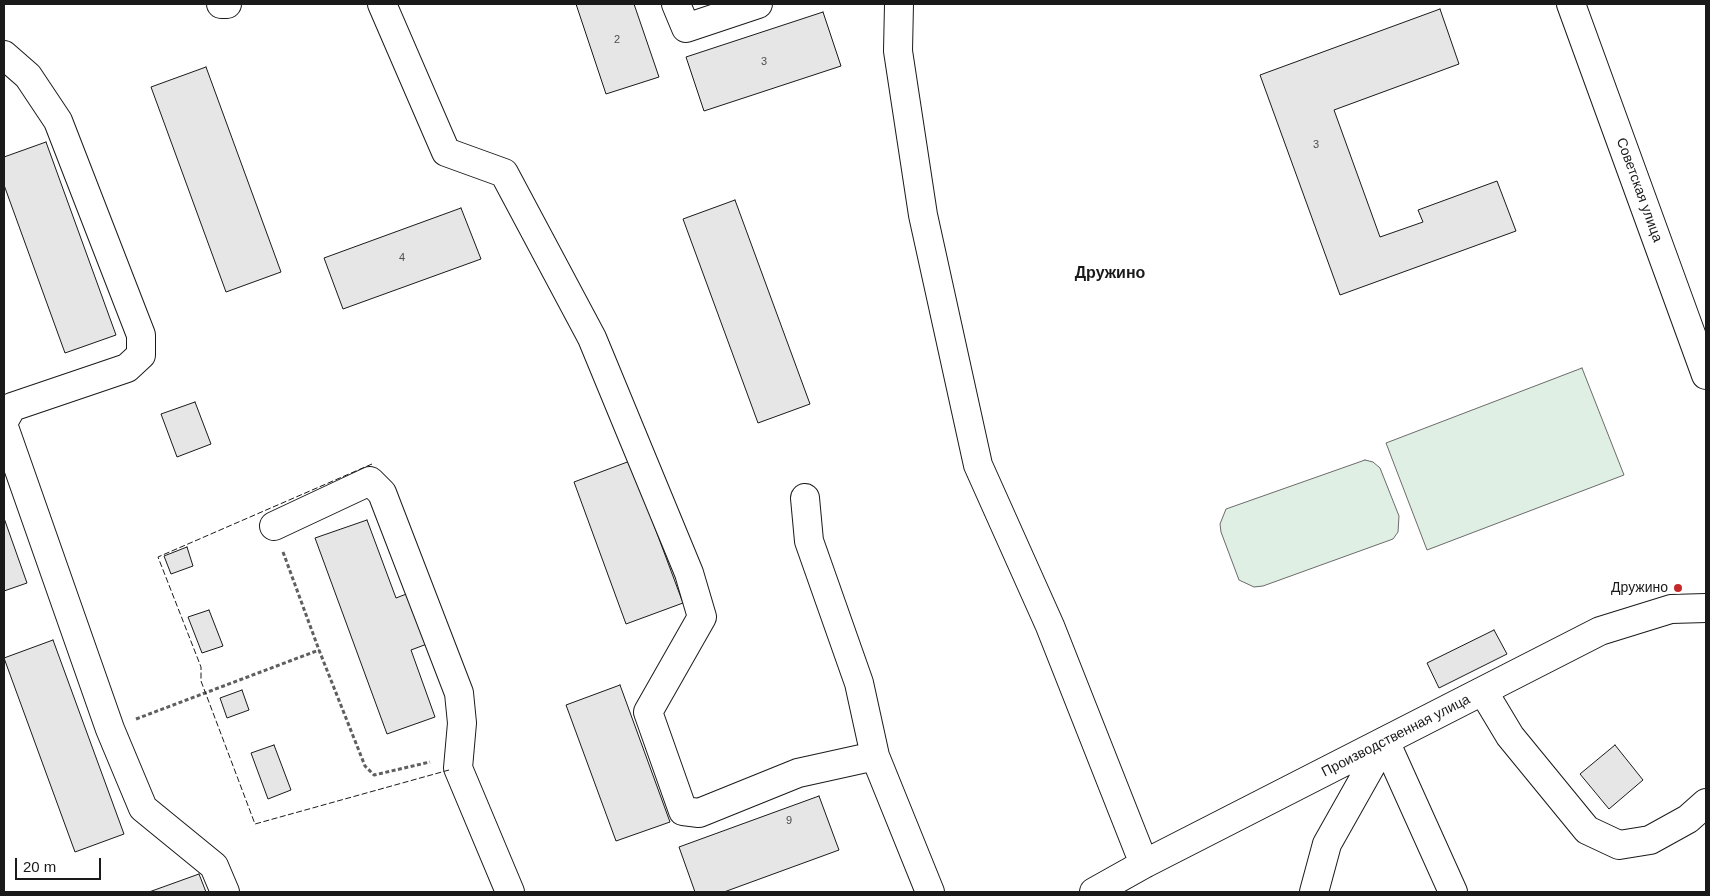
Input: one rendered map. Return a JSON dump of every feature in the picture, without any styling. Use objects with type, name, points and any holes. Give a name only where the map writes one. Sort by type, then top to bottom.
[{"type":"street","points":[[221,4],[227,4]]},
{"type":"street","points":[[382,4],[446,152],[504,173],[592,338],[689,574],[702,617],[648,712],[683,810],[700,813],[798,773],[875,756]]},
{"type":"street","points":[[676,4],[686,28],[758,4]]},
{"type":"street","points":[[898,4],[898,51],[923,215],[978,465],[1050,626],[1144,864]]},
{"type":"street","name":"Советская улица","points":[[1571,4],[1706,375]]},
{"type":"street","points":[[4,55],[28,76],[58,121],[141,335],[141,355],[127,368],[12,407],[4,421]]},
{"type":"street","points":[[4,427],[110,729],[143,808],[214,866],[225,892]]},
{"type":"street","points":[[274,526],[370,481],[382,493],[459,693],[462,723],[458,768],[510,892]]},
{"type":"street","points":[[805,498],[809,541],[859,683],[875,756],[930,892]]},
{"type":"street","name":"Производственная улица","points":[[1094,892],[1144,864],[1600,631],[1671,609],[1706,608]]},
{"type":"street","points":[[1483,691],[1510,736],[1587,830],[1619,845],[1650,840],[1688,819],[1706,803]]},
{"type":"street","points":[[1314,892],[1327,844],[1385,741]]},
{"type":"street","points":[[1385,741],[1453,892]]},
{"type":"path","points":[[274,526],[318,650],[365,766],[374,775],[460,755]]},
{"type":"path","points":[[110,729],[318,650]]},
{"type":"green space","points":[[1582,368],[1624,475],[1427,550],[1386,443]]},
{"type":"green space","points":[[1365,460],[1373,462],[1380,468],[1399,516],[1398,532],[1393,539],[1263,586],[1254,587],[1239,580],[1221,532],[1220,524],[1226,509]]},
{"type":"building","points":[[576,4],[634,4],[659,77],[606,94]]},
{"type":"building","points":[[1440,9],[1459,64],[1334,110],[1380,237],[1423,222],[1418,210],[1497,181],[1516,231],[1340,295],[1260,75]]},
{"type":"building","points":[[823,12],[841,66],[704,111],[686,57]]},
{"type":"building","points":[[206,67],[281,272],[226,292],[151,87]]},
{"type":"building","points":[[46,142],[116,335],[65,353],[4,185],[4,157]]},
{"type":"building","points":[[735,200],[810,404],[758,423],[683,219]]},
{"type":"building","points":[[461,208],[481,259],[343,309],[324,258]]},
{"type":"building","points":[[195,402],[211,444],[177,457],[161,414]]},
{"type":"building","points":[[630,461],[683,603],[626,624],[574,482]]},
{"type":"building","points":[[4,518],[27,583],[4,591]]},
{"type":"building","points":[[367,520],[396,598],[409,593],[427,644],[411,650],[435,717],[387,734],[315,538]]},
{"type":"building","points":[[187,547],[193,566],[171,574],[164,556]]},
{"type":"building","points":[[209,610],[223,646],[202,653],[188,617]]},
{"type":"building","points":[[1494,630],[1507,654],[1439,688],[1427,663]]},
{"type":"building","points":[[53,640],[124,834],[75,852],[4,658]]},
{"type":"building","points":[[620,685],[670,822],[616,841],[566,705]]},
{"type":"building","points":[[242,690],[249,710],[227,718],[220,698]]},
{"type":"building","points":[[274,745],[291,790],[268,799],[251,753]]},
{"type":"building","points":[[1615,745],[1643,780],[1609,809],[1580,774]]},
{"type":"building","points":[[819,796],[839,850],[724,892],[695,892],[679,847]]},
{"type":"building","points":[[199,874],[206,892],[149,892]]},
{"type":"fence","points":[[372,464],[158,557],[201,667],[201,681],[255,824],[449,770]]},
{"type":"place","name":"Дружино","points":[[1678,588]]},
{"type":"district","name":"Дружино","points":[[1110,274]]}]
